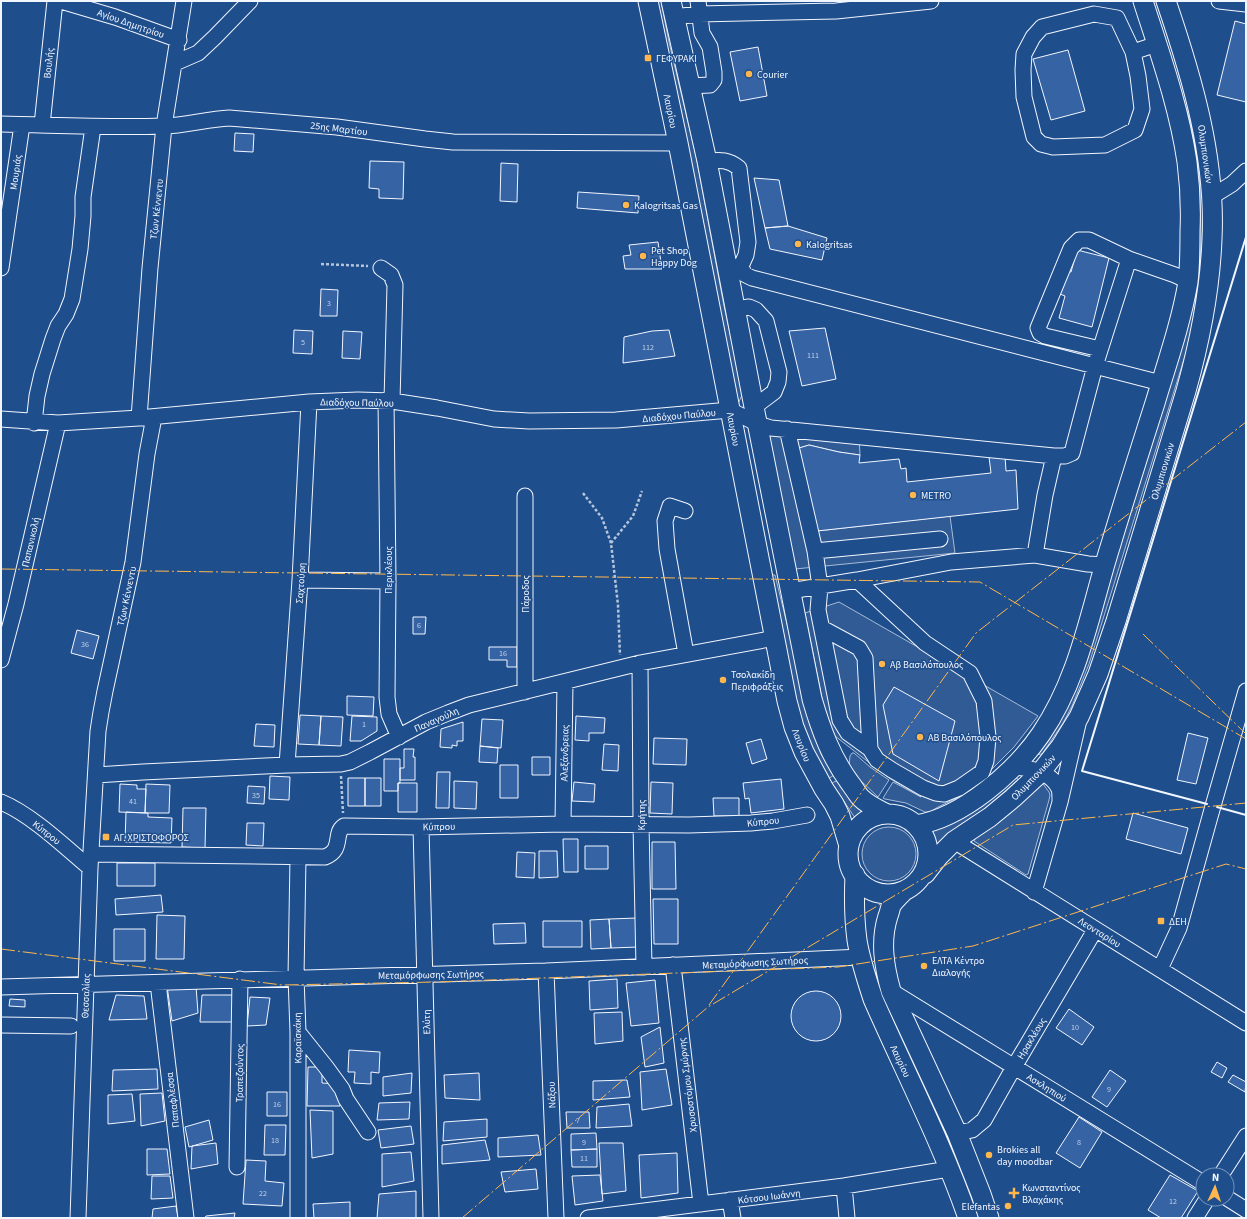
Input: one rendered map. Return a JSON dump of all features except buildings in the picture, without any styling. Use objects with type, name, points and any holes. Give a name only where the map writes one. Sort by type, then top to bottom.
[{"type":"main road","name":"Λαυρίου","points":[[648,1],[678,143],[787,701],[794,726],[804,752],[840,816],[849,846]]},
{"type":"main road","name":"Ολυμπιονικών","points":[[916,825],[929,823],[965,805],[991,787],[1014,767],[1041,734],[1069,683],[1079,654],[1104,565],[1173,348],[1188,281],[1190,196],[1187,162],[1179,120],[1144,1]]},
{"type":"main road","name":"Ολυμπιονικών","points":[[925,874],[939,856],[954,841],[990,817],[1040,773],[1061,746],[1080,717],[1098,674],[1116,621],[1196,356],[1209,284],[1212,237],[1211,197],[1207,156],[1200,116],[1170,2]]},
{"type":"main road","points":[[672,9],[706,161],[734,267],[735,309],[812,699],[834,759],[861,798],[885,813],[905,817],[916,825],[924,836],[928,849],[928,863],[925,874]]},
{"type":"main road","name":"Λαυρίου","points":[[885,813],[875,815],[861,823],[855,830],[851,836],[849,846],[849,861],[855,875],[871,890],[883,894],[903,892]]},
{"type":"main road","name":"Λαυρίου","points":[[925,874],[918,882],[903,892],[892,904],[886,922],[883,942],[886,971],[891,991],[957,1134],[989,1218]]},
{"type":"main road","name":"Λαυρίου","points":[[855,875],[855,919],[861,957],[873,999],[939,1143],[968,1218]]},
{"type":"street","name":"Βουλής","points":[[42,125],[54,1]]},
{"type":"street","name":"Αγίου Δημητρίου","points":[[61,1],[115,17],[178,40]]},
{"type":"street","name":"Τζων Κέννεντυ","points":[[138,418],[164,126],[184,1]]},
{"type":"street","points":[[175,63],[198,53],[250,1]]},
{"type":"street","points":[[672,9],[699,7],[836,11],[931,1]]},
{"type":"street","points":[[1220,1],[1246,4]]},
{"type":"street","points":[[689,86],[710,85],[714,80],[710,47],[702,33],[699,7]]},
{"type":"street","points":[[1094,14],[1117,18],[1132,52],[1138,76],[1142,108],[1135,130],[1105,145],[1053,147],[1041,144],[1034,137],[1024,97],[1022,70],[1024,54],[1033,37],[1042,27],[1094,14]]},
{"type":"street","points":[[1132,52],[1157,44]]},
{"type":"street","name":"25ης Μαρτίου","points":[[1,124],[93,127],[164,126],[229,118],[337,127],[452,142],[678,143]]},
{"type":"street","name":"Μουριάς","points":[[1,268],[22,124]]},
{"type":"street","points":[[34,422],[42,374],[58,326],[68,310],[72,299],[82,229],[83,197],[93,127]]},
{"type":"street","points":[[706,161],[724,160],[732,162],[740,168],[748,242],[746,255],[734,267],[752,278],[1161,383]]},
{"type":"street","points":[[1211,197],[1232,184],[1246,171]]},
{"type":"street","points":[[1100,349],[1045,336],[1040,333],[1038,328],[1071,248],[1079,240],[1088,240],[1128,259],[1175,274],[1188,281]]},
{"type":"street","points":[[1095,366],[1128,259]]},
{"type":"street","name":"Περικλέους","points":[[381,268],[391,275],[395,286],[389,401],[387,697],[389,714],[399,737]]},
{"type":"street","points":[[735,309],[749,307],[756,310],[766,321],[779,372],[778,382],[774,392],[756,416]]},
{"type":"street","name":"Διαδόχου Παύλου","points":[[1,420],[58,423],[154,417],[343,400],[389,401],[494,418],[529,421],[616,420],[730,410],[756,416],[771,428],[1065,456],[1072,453],[1095,366]]},
{"type":"street","name":"Σαχτούρη","points":[[287,765],[300,580],[310,402]]},
{"type":"street","name":"Τζων Κέννεντυ","points":[[96,775],[98,731],[101,712],[133,562],[147,454],[154,417]]},
{"type":"street","name":"Παπανικολή","points":[[1,660],[16,604],[58,423]]},
{"type":"street","points":[[787,429],[815,551],[820,587],[818,610],[840,720],[848,733],[870,749],[877,760],[923,788],[936,793],[944,794],[959,788],[982,772],[986,761],[988,737],[984,701],[970,673],[925,643],[857,580]]},
{"type":"street","points":[[1035,555],[1045,495],[1054,456]]},
{"type":"street","name":"Πάροδος","points":[[525,496],[525,692]]},
{"type":"street","points":[[685,511],[670,506],[665,521],[667,550],[686,654]]},
{"type":"street","points":[[815,551],[940,539]]},
{"type":"street","points":[[790,591],[820,587],[951,562],[1035,555],[1104,565]]},
{"type":"street","points":[[300,580],[388,581]]},
{"type":"street","points":[[822,628],[859,648],[865,658],[870,749]]},
{"type":"street","name":"Παναγούλη","points":[[96,775],[287,765],[341,764],[350,762],[426,722],[469,706],[640,663],[775,638]]},
{"type":"street","name":"Κρήτης","points":[[640,663],[644,967]]},
{"type":"street","name":"Αλεξάνδρειας","points":[[563,824],[565,682]]},
{"type":"street","points":[[1160,970],[1179,928],[1246,691]]},
{"type":"street","points":[[1034,892],[1060,802],[1080,717]]},
{"type":"street","points":[[1014,767],[1032,770],[1052,780],[1060,792],[1060,802]]},
{"type":"street","name":"Θεσσαλίας","points":[[78,1218],[90,861],[96,775]]},
{"type":"street","name":"Κύπρου","points":[[1,802],[18,810],[59,841],[90,861]]},
{"type":"street","name":"Κύπρου","points":[[344,826],[421,827],[563,824],[689,825],[773,821],[808,814]]},
{"type":"street","points":[[90,861],[325,857],[332,854],[336,848],[341,829],[344,826]]},
{"type":"street","name":"Ελύτη","points":[[421,827],[431,1218]]},
{"type":"street","name":"Λεονταρίου","points":[[954,841],[1246,1023]]},
{"type":"street","name":"Καραϊσκάκη","points":[[298,857],[296,977],[298,1032],[298,1218]]},
{"type":"street","name":"Ηρακλέους","points":[[957,1134],[972,1130],[984,1120],[1096,930]]},
{"type":"street","name":"Μεταμόρφωσης Σωτήρος","points":[[1,987],[158,983],[296,977],[546,971],[861,957]]},
{"type":"street","name":"Χρυσοστόμου Σμύρνης","points":[[673,966],[701,1204]]},
{"type":"street","name":"Νάξου","points":[[546,971],[556,1218]]},
{"type":"street","name":"Τραπεζούντος","points":[[237,1167],[240,979]]},
{"type":"street","name":"Παπαφλέσσα","points":[[158,983],[186,1218]]},
{"type":"street","name":"Ασκληπιού","points":[[891,991],[1195,1178]]},
{"type":"street","points":[[1,1025],[70,1026]]},
{"type":"street","points":[[298,1032],[342,1089],[346,1099],[368,1132]]},
{"type":"street","points":[[1227,1167],[1246,1136]]},
{"type":"street","name":"Κότσου Ιωάννη","points":[[588,1218],[844,1186],[949,1169]]},
{"type":"street","points":[[844,1186],[847,1218]]},
{"type":"street","points":[[730,1200],[733,1218]]},
{"type":"street","points":[[1235,1203],[1246,1210]]},
{"type":"street","points":[[1195,1218],[1202,1207]]},
{"type":"path","points":[[321,264],[381,268]]},
{"type":"path","points":[[611,543],[633,516],[642,491]]},
{"type":"path","points":[[583,492],[602,518],[611,543],[618,605],[620,668]]},
{"type":"path","points":[[341,764],[344,826]]},
{"type":"shaded area","points":[[655,1],[661,1],[669,42],[696,156],[724,306],[743,393],[737,406]]},
{"type":"shaded area","points":[[1162,30],[1191,124],[1200,184],[1200,266],[1190,340],[1089,664],[1072,706],[1063,723],[1042,754],[1034,755],[1084,663],[1177,363],[1195,265]]},
{"type":"shaded area","points":[[768,432],[859,436],[860,455],[809,445],[799,448],[817,531],[950,516],[955,553],[795,569]]},
{"type":"shaded area","points":[[772,575],[775,575],[810,725],[821,754],[834,775],[828,779],[807,741],[798,709]]},
{"type":"shaded area","name":"Αβ Βασιλόπουλος","points":[[839,602],[1038,716],[1014,747],[975,786],[955,799],[930,812],[925,812],[906,803],[883,798],[893,782],[921,797],[889,778],[835,736],[826,718],[805,613]]},
{"type":"shaded area","points":[[852,753],[889,780],[878,797],[860,780],[849,766],[850,756]]},
{"type":"shaded area","points":[[1016,778],[1018,780],[982,811],[960,825],[936,845],[930,831]]},
{"type":"shaded area","points":[[838,780],[864,811],[855,818],[832,783]]},
{"type":"shaded area","points":[[1043,784],[1050,795],[1028,874],[1026,875],[974,841],[976,837],[1012,812],[1040,785]]},
{"type":"shaded area","points":[[884,827],[894,827],[904,831],[912,839],[916,849],[916,859],[912,869],[904,877],[894,881],[884,881],[874,877],[866,869],[862,859],[862,849],[866,839],[874,831]]},
{"type":"wall","points":[[1207,804],[1082,771],[1246,237]]},
{"type":"wall","points":[[1217,807],[1246,815]]},
{"type":"power","points":[[709,1005],[976,633],[1246,422]]},
{"type":"power","points":[[1,569],[980,582],[1246,739]]},
{"type":"power","points":[[1143,634],[1246,734]]},
{"type":"power","points":[[462,1218],[708,1007],[1013,825],[1246,803]]},
{"type":"power","points":[[1,949],[282,985],[436,982],[838,967],[973,946],[1226,864],[1246,869]]},
{"type":"place","name":"ΓΕΦΥΡΑΚΙ","points":[[648,58]]},
{"type":"place","name":"Courier","points":[[749,74]]},
{"type":"place","name":"Kalogritsas Gas","points":[[626,205]]},
{"type":"place","name":"Kalogritsas","points":[[798,244]]},
{"type":"place","name":"Pet Shop Happy Dog","points":[[643,256]]},
{"type":"place","name":"METRO","points":[[913,495]]},
{"type":"place","name":"Αβ Βασιλόπουλος","points":[[882,664]]},
{"type":"place","name":"Τσολακίδη Περιφράξεις","points":[[723,680]]},
{"type":"place","name":"ΑΒ Βασιλόπουλος","points":[[920,737]]},
{"type":"place","name":"ΑΓ. ΧΡΙΣΤΟΦΟΡΟΣ","points":[[106,837]]},
{"type":"place","name":"ΔΕΗ","points":[[1161,921]]},
{"type":"place","name":"ΕΛΤΑ Κέντρο Διαλογής","points":[[924,966]]},
{"type":"place","name":"Brokies all day moodbar","points":[[989,1155]]},
{"type":"place","name":"Κωνσταντίνος Βλαχάκης","points":[[1014,1193]]},
{"type":"place","name":"Elefantas","points":[[1008,1206]]}]
